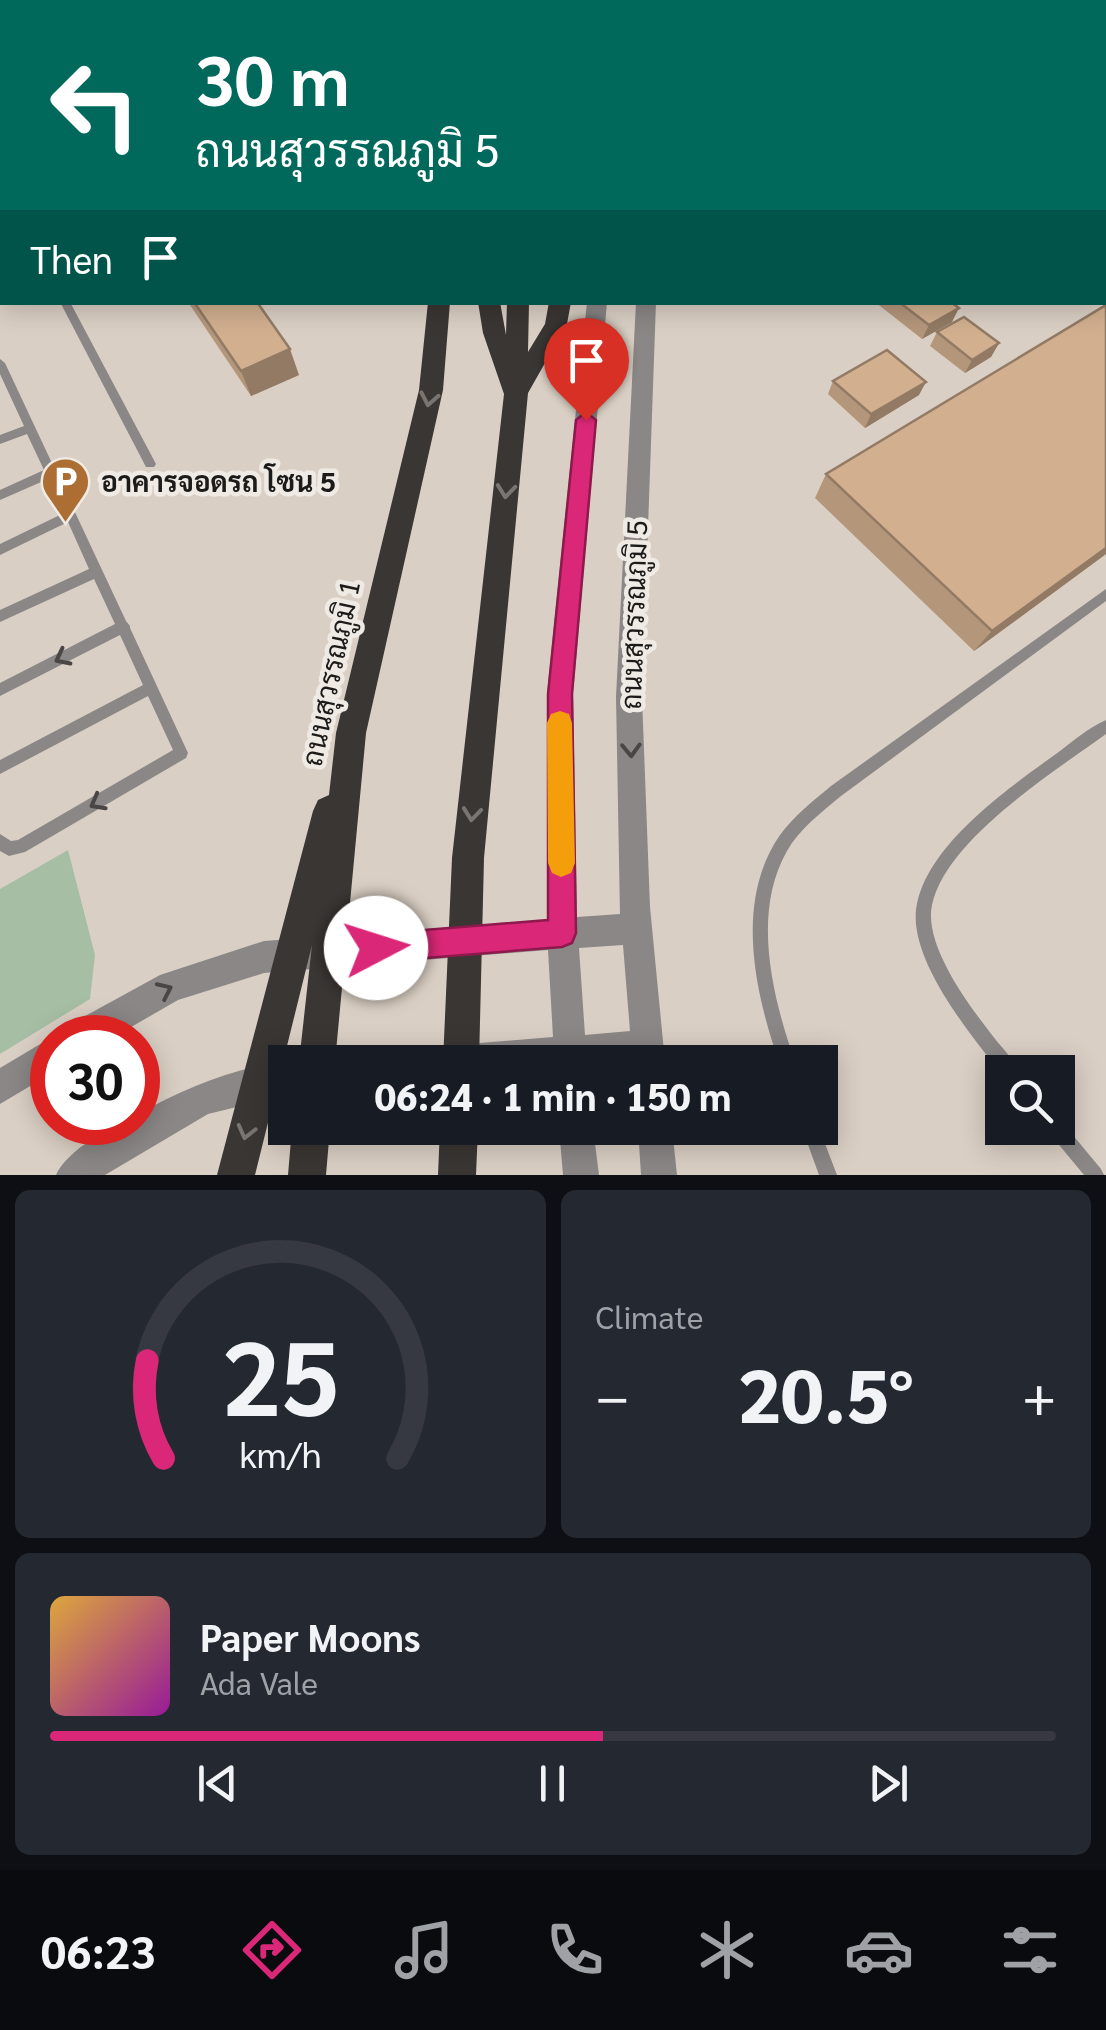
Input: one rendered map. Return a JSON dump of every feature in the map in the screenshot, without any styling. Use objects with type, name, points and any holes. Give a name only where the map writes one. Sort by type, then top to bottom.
[{"type":"highway","name":"ถนนสุวรรณภูมิ 1","points":[[319,1045],[351,733],[432,390],[439,305]]},
{"type":"highway","points":[[489,305],[494,333],[516,394]]},
{"type":"highway","points":[[460,1045],[468,858],[516,394],[518,305]]},
{"type":"highway","points":[[516,394],[556,324],[559,305]]},
{"type":"highway","points":[[236,1175],[351,733]]},
{"type":"highway","points":[[307,1175],[310,1145]]},
{"type":"highway","points":[[457,1175],[458,1145]]},
{"type":"street","points":[[569,1045],[562,933],[560,694],[597,305]]},
{"type":"street","name":"ถนนสุวรรณภูมิ 5","points":[[646,305],[629,697],[637,928],[647,1045]]},
{"type":"street","points":[[120,1015],[171,986],[264,958],[637,928]]},
{"type":"street","points":[[0,1086],[30,1068]]},
{"type":"street","points":[[74,1175],[194,1100],[252,1080],[268,1079]]},
{"type":"street","points":[[577,1145],[580,1175]]},
{"type":"street","points":[[656,1145],[659,1175]]},
{"type":"lane","points":[[67,305],[150,464]]},
{"type":"lane","points":[[0,363],[5,385],[52,472],[180,754],[20,846],[9,850],[0,841]]},
{"type":"lane","points":[[0,440],[30,428]]},
{"type":"lane","points":[[0,495],[52,472]]},
{"type":"lane","points":[[0,550],[72,515]]},
{"type":"lane","points":[[0,616],[98,571]]},
{"type":"lane","points":[[783,1045],[762,958],[768,876],[782,846],[802,820],[836,791],[1106,594]]},
{"type":"lane","points":[[0,690],[124,626]]},
{"type":"lane","points":[[0,768],[152,687]]},
{"type":"lane","points":[[997,1055],[956,1004],[933,956],[924,908],[948,853],[1106,726]]},
{"type":"lane","points":[[817,1145],[828,1175]]},
{"type":"lane","points":[[1070,1145],[1095,1175]]},
{"type":"shaded area","points":[[0,305],[1106,305],[1106,1175],[0,1175]]},
{"type":"green space","points":[[68,850],[95,955],[90,999],[64,1015],[30,1015],[30,1036],[0,1054],[0,889]]},
{"type":"building","points":[[196,305],[259,305],[290,349],[241,371]]},
{"type":"building","points":[[903,305],[959,308],[929,325]]},
{"type":"building","points":[[1106,305],[1106,548],[992,631],[826,474]]},
{"type":"building","points":[[964,317],[999,343],[972,360],[937,332]]},
{"type":"building","points":[[887,350],[926,382],[871,414],[833,381]]},
{"type":"slow traffic","points":[[560,723],[561,863]]},
{"type":"place","name":"อาคารจอดรถ โซน 5","points":[[66,524]]},
{"type":"route","points":[[376,948],[562,933],[560,694],[586,420]]}]
